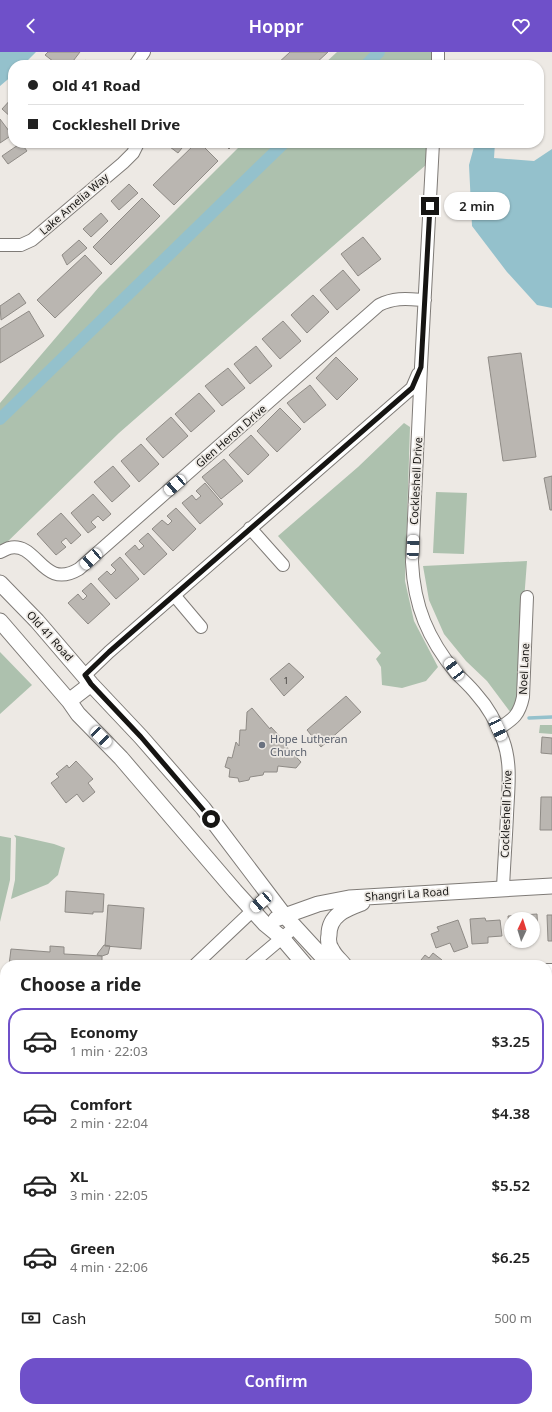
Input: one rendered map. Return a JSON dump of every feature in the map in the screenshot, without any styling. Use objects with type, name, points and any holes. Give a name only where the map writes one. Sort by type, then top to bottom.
[{"type":"street","name":"Lake Amelia Way","points":[[0,245],[21,245],[32,240],[123,163],[133,153],[136,148]]},
{"type":"street","name":"Cockleshell Drive","points":[[433,148],[412,562],[414,588],[419,609],[435,644],[457,674],[478,695],[488,710],[503,740],[509,764],[503,888]]},
{"type":"street","name":"Glen Heron Drive","points":[[0,552],[8,548],[16,548],[26,551],[47,571],[61,575],[71,574],[79,569],[379,306],[388,300],[425,300]]},
{"type":"street","points":[[69,701],[88,680],[109,652],[412,388],[421,367]]},
{"type":"street","points":[[250,528],[283,565]]},
{"type":"street","name":"Old 41 Road","points":[[0,583],[37,621],[203,808],[284,915],[325,960]]},
{"type":"street","points":[[174,595],[200,627]]},
{"type":"street","name":"Noel Lane","points":[[498,729],[515,717],[521,708],[523,697],[527,597]]},
{"type":"street","points":[[0,622],[69,701],[78,714],[121,758],[252,910],[265,924],[282,938],[301,960]]},
{"type":"street","name":"Shangri La Road","points":[[265,924],[284,915],[318,904],[349,898],[552,886]]},
{"type":"street","points":[[200,960],[252,910],[270,895]]},
{"type":"street","points":[[340,960],[331,950],[328,940],[331,923],[337,915],[346,909],[378,896]]},
{"type":"street","points":[[256,960],[295,927]]},
{"type":"green space","points":[[337,52],[435,52],[434,60],[328,60]]},
{"type":"green space","points":[[238,148],[428,148],[427,164],[119,433],[0,549],[0,403],[99,287]]},
{"type":"green space","points":[[404,423],[410,427],[405,581],[414,621],[438,667],[426,681],[402,688],[382,685],[381,667],[376,659],[381,653],[278,536],[358,467]]},
{"type":"green space","points":[[436,492],[467,493],[464,554],[433,553]]},
{"type":"green space","points":[[527,561],[516,706],[511,713],[487,681],[466,661],[444,634],[429,600],[423,566]]},
{"type":"green space","points":[[0,652],[32,685],[0,714]]},
{"type":"green space","points":[[540,725],[552,725],[552,734],[539,733]]},
{"type":"green space","points":[[14,835],[65,848],[58,875],[48,884],[11,899],[15,880],[16,838]]},
{"type":"green space","points":[[0,836],[11,838],[10,880],[0,922]]},
{"type":"water","points":[[0,52],[36,52],[28,60],[8,60],[8,79],[0,86]]},
{"type":"water","points":[[474,148],[495,148],[494,158],[534,161],[552,149],[552,308],[537,305],[507,272],[472,226],[469,165]]},
{"type":"building","points":[[48,52],[80,52],[74,60],[52,60],[45,55]]},
{"type":"building","points":[[290,52],[328,52],[319,60],[281,60]]},
{"type":"building","points":[[8,102],[8,114],[2,109]]},
{"type":"building","points":[[0,119],[8,130],[8,138],[0,143]]},
{"type":"building","points":[[14,148],[25,148],[27,151],[8,164],[2,156]]},
{"type":"building","points":[[171,148],[182,148],[178,153]]},
{"type":"building","points":[[191,148],[205,148],[218,161],[174,205],[153,185]]},
{"type":"building","points":[[129,184],[138,193],[119,210],[111,201]]},
{"type":"building","points":[[142,198],[160,216],[111,265],[93,247]]},
{"type":"building","points":[[101,213],[108,221],[91,237],[83,229]]},
{"type":"building","points":[[363,237],[381,259],[358,276],[341,254]]},
{"type":"building","points":[[79,240],[87,248],[67,265],[62,255]]},
{"type":"building","points":[[85,255],[102,273],[55,318],[37,300]]},
{"type":"building","points":[[343,270],[360,290],[337,310],[320,290]]},
{"type":"building","points":[[19,293],[26,303],[1,320],[0,306]]},
{"type":"building","points":[[313,295],[329,312],[307,333],[291,315]]},
{"type":"building","points":[[29,311],[44,336],[0,363],[0,329]]},
{"type":"building","points":[[283,321],[301,341],[280,359],[262,339]]},
{"type":"building","points":[[256,346],[272,366],[250,384],[234,364]]},
{"type":"building","points":[[521,353],[536,457],[503,461],[488,357]]},
{"type":"building","points":[[336,357],[358,379],[337,400],[316,378]]},
{"type":"building","points":[[228,368],[245,388],[222,406],[205,386]]},
{"type":"building","points":[[310,385],[326,405],[304,423],[287,403]]},
{"type":"building","points":[[199,393],[215,411],[191,432],[175,414]]},
{"type":"building","points":[[280,408],[301,429],[277,452],[257,431]]},
{"type":"building","points":[[171,417],[188,436],[163,458],[146,439]]},
{"type":"building","points":[[251,435],[269,455],[248,475],[229,455]]},
{"type":"building","points":[[141,444],[159,464],[139,482],[121,461]]},
{"type":"building","points":[[224,459],[243,481],[221,499],[202,477]]},
{"type":"building","points":[[113,466],[130,486],[112,502],[94,482]]},
{"type":"building","points":[[552,476],[552,510],[550,510],[544,478]]},
{"type":"building","points":[[205,483],[223,504],[200,524],[182,503],[192,495],[196,500],[201,496],[196,491]]},
{"type":"building","points":[[93,494],[111,514],[103,521],[98,516],[91,522],[96,527],[88,533],[71,513]]},
{"type":"building","points":[[176,508],[196,529],[173,551],[152,529],[162,520],[168,525],[172,521],[167,516]]},
{"type":"building","points":[[61,513],[81,535],[71,544],[66,538],[61,542],[66,547],[56,555],[37,534]]},
{"type":"building","points":[[148,533],[167,554],[144,575],[125,554],[135,545],[139,550],[144,546],[139,541]]},
{"type":"building","points":[[120,557],[139,579],[116,599],[98,579],[107,571],[111,575],[116,570],[111,565]]},
{"type":"building","points":[[91,583],[110,604],[88,624],[68,603],[78,594],[83,600],[87,596],[82,591]]},
{"type":"building","points":[[289,663],[304,677],[284,696],[270,679]]},
{"type":"building","points":[[346,696],[361,712],[321,747],[307,730]]},
{"type":"building","name":"Hope Lutheran Church","points":[[252,708],[270,729],[271,727],[284,741],[283,743],[301,762],[296,768],[278,766],[277,772],[264,772],[263,775],[250,777],[249,780],[239,782],[238,778],[229,777],[230,769],[225,767],[228,757],[232,758],[236,742],[239,746],[240,730],[246,730],[247,712]]},
{"type":"building","points":[[542,737],[552,738],[552,754],[541,753]]},
{"type":"building","points":[[76,761],[93,779],[88,783],[95,792],[83,802],[77,794],[66,803],[51,783],[59,777],[56,774],[67,765],[69,768]]},
{"type":"building","points":[[541,797],[552,797],[552,830],[540,830]]},
{"type":"building","points":[[66,891],[104,894],[103,912],[93,912],[93,914],[65,912]]},
{"type":"building","points":[[108,905],[144,908],[141,949],[105,946]]},
{"type":"building","points":[[547,915],[552,915],[552,941],[548,941]]},
{"type":"building","points":[[485,918],[486,921],[500,920],[502,936],[488,937],[488,943],[472,944],[470,919]]},
{"type":"building","points":[[458,920],[468,947],[454,952],[450,943],[436,948],[431,934],[439,931],[437,927]]},
{"type":"building","points":[[104,945],[110,946],[108,954],[102,956],[97,955],[98,953]]},
{"type":"building","points":[[50,946],[64,947],[64,954],[102,956],[102,960],[10,960],[11,949],[50,952]]},
{"type":"building","points":[[433,953],[442,960],[421,960],[425,955],[429,958]]},
{"type":"waterway","points":[[371,60],[379,52]]},
{"type":"waterway","points":[[0,419],[279,148]]},
{"type":"waterway","points":[[529,718],[552,717]]},
{"type":"place","name":"Hope Lutheran Church","points":[[262,745]]},
{"type":"route","points":[[211,819],[141,737],[91,684],[85,675],[109,652],[412,388],[421,367],[430,206]]}]
